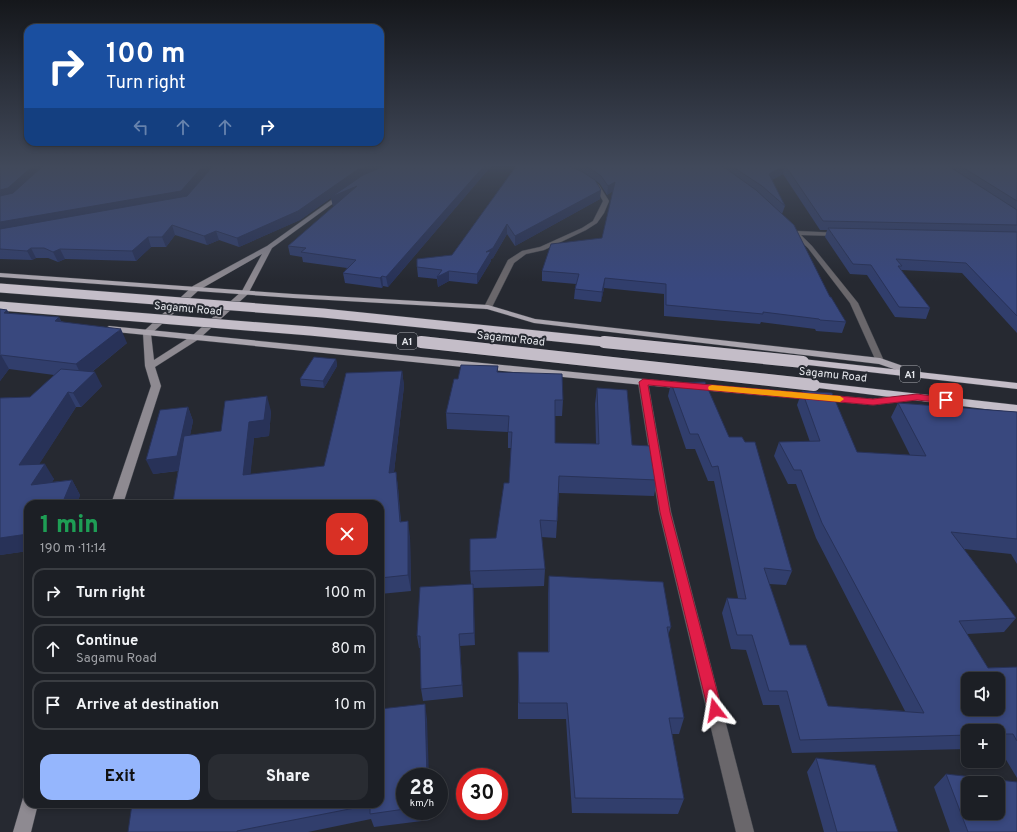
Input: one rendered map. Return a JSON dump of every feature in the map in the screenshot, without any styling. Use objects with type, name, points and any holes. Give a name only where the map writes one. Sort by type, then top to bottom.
[{"type":"highway","name":"Sagamu Road","points":[[0,288],[331,314],[803,362],[1017,386]]},
{"type":"highway","name":"Sagamu Road","points":[[0,306],[310,331],[452,345],[1017,409]]},
{"type":"main road","points":[[147,333],[196,288],[269,248],[329,204]]},
{"type":"main road","points":[[150,366],[196,337],[245,292],[269,248]]},
{"type":"main road","points":[[0,275],[488,307],[534,321],[880,361],[920,375]]},
{"type":"main road","points":[[100,328],[643,382],[873,402],[917,397]]},
{"type":"main road","points":[[118,500],[156,386],[150,366],[147,333]]},
{"type":"main road","points":[[22,832],[28,808]]},
{"type":"street","points":[[488,307],[511,262],[524,252],[542,249],[584,229],[595,222],[605,204]]},
{"type":"street","points":[[784,222],[810,247],[854,303],[880,361]]},
{"type":"street","points":[[795,232],[850,234]]},
{"type":"street","points":[[643,382],[665,512],[745,832]]},
{"type":"building","points":[[0,204],[106,204],[0,222]]},
{"type":"building","points":[[143,204],[308,204],[298,211],[237,238],[216,231],[204,236],[172,225],[162,237],[148,237],[132,251],[60,249],[53,252],[44,248],[31,248],[27,251],[0,249],[0,229]]},
{"type":"building","points":[[336,204],[451,204],[386,277],[382,276],[380,278],[343,273],[356,260],[301,252],[306,248],[288,246]]},
{"type":"building","points":[[489,204],[575,204],[515,236],[507,224],[493,248],[486,252],[491,251],[477,274],[449,271],[437,277],[442,270],[417,267],[417,259],[452,255]]},
{"type":"building","points":[[610,204],[771,204],[794,225],[830,297],[846,322],[763,312],[763,314],[666,305],[666,284],[605,278],[602,292],[575,289],[579,274],[542,271],[551,244],[602,238]]},
{"type":"building","points":[[811,204],[1007,204],[1017,210],[1017,225],[823,221]]},
{"type":"building","points":[[828,228],[1017,232],[1017,316],[966,263],[896,259],[902,266],[898,266],[930,308],[899,307],[871,265],[853,264]]},
{"type":"building","points":[[0,309],[7,310],[4,313],[59,317],[55,321],[121,329],[76,364],[0,356]]},
{"type":"building","points":[[314,357],[336,359],[323,381],[300,379]]},
{"type":"building","points":[[461,365],[498,366],[497,372],[562,374],[563,400],[555,400],[555,443],[599,444],[597,388],[627,390],[632,445],[651,446],[657,480],[559,476],[557,521],[540,520],[545,569],[470,571],[470,539],[496,538],[504,483],[509,483],[512,432],[508,432],[509,416],[446,413],[454,379],[458,379]]},
{"type":"building","points":[[61,369],[95,372],[73,393],[68,392],[19,465],[45,464],[31,485],[72,480],[64,500],[24,500],[24,535],[0,538],[0,398],[30,397]]},
{"type":"building","points":[[402,371],[389,473],[396,472],[400,522],[408,521],[408,575],[384,578],[384,500],[173,500],[184,436],[221,431],[225,401],[267,396],[264,420],[249,422],[243,475],[324,466],[346,373]]},
{"type":"building","points":[[705,382],[729,437],[742,437],[745,442],[755,442],[792,571],[764,568],[790,645],[806,645],[828,706],[924,713],[822,523],[801,470],[794,470],[779,442],[820,441],[802,391],[832,393],[857,452],[926,456],[898,403],[1017,412],[1017,539],[951,532],[1016,618],[959,621],[988,668],[1017,667],[1017,741],[1013,734],[1005,734],[1005,724],[961,724],[961,735],[800,740],[787,691],[769,691],[752,635],[737,635],[727,598],[746,599],[718,466],[712,467],[698,434],[690,434],[671,383]]},
{"type":"building","points":[[188,407],[177,456],[146,460],[160,410]]},
{"type":"building","points":[[549,576],[663,582],[671,627],[667,627],[684,718],[669,718],[684,799],[575,798],[567,703],[519,703],[518,652],[549,652]]},
{"type":"building","points":[[473,584],[474,633],[459,634],[462,685],[421,689],[420,636],[417,636],[420,587]]},
{"type":"building","points":[[425,704],[427,768],[396,768],[396,810],[370,814],[370,808],[384,808],[384,709]]},
{"type":"building","points":[[816,758],[875,765],[898,832],[837,832]]},
{"type":"building","points":[[946,774],[964,776],[961,776],[961,814]]},
{"type":"building","points":[[1005,781],[1017,782],[1017,832],[968,832],[963,820],[1005,820]]},
{"type":"building","points":[[131,808],[355,808],[237,831],[128,832]]},
{"type":"slow traffic","points":[[712,388],[840,399]]},
{"type":"route","points":[[715,710],[665,512],[643,382],[873,402],[917,397],[946,400]]}]
